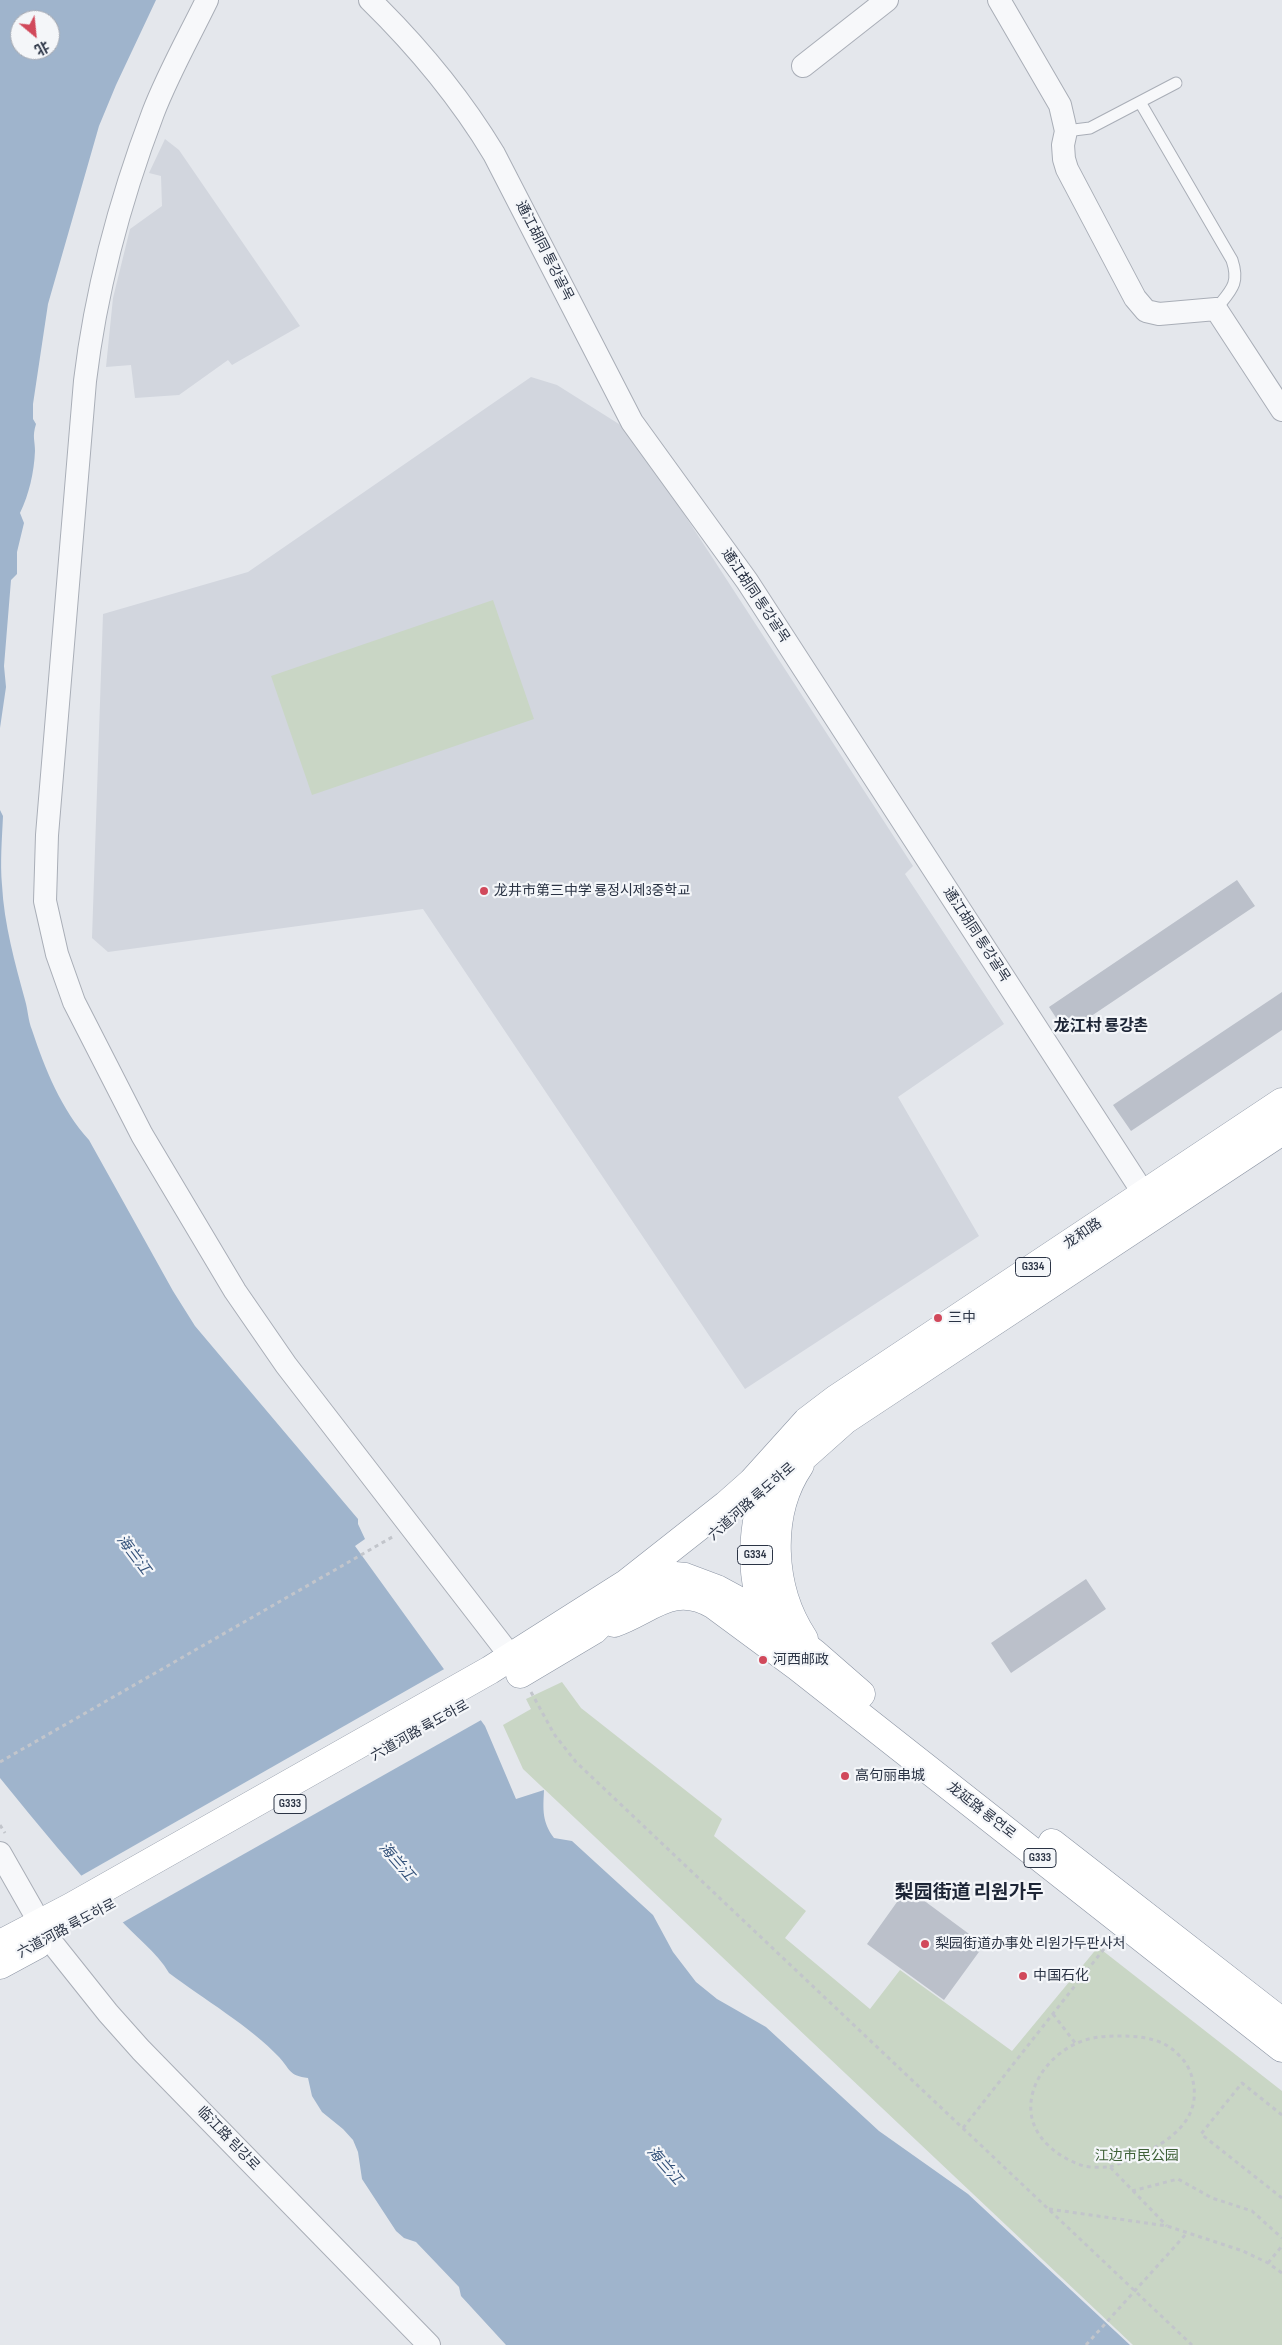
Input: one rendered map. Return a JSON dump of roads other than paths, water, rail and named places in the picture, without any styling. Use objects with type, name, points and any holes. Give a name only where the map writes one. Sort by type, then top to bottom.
[{"type":"highway","name":"龙和路","points":[[799,1446],[821,1410],[858,1383],[1282,1102]]},
{"type":"highway","name":"龙和路","points":[[799,1446],[845,1420],[1282,1131]]},
{"type":"highway","name":"龙延路 룡연로","points":[[799,1446],[764,1492],[754,1546],[757,1585],[765,1615],[784,1649],[806,1660],[1123,1923],[1282,2048]]},
{"type":"highway","name":"龙延路 룡연로","points":[[799,1446],[795,1472],[787,1490],[780,1522],[777,1556],[782,1592],[806,1660]]},
{"type":"highway","name":"六道河路 륙도하로","points":[[506,1672],[628,1583],[799,1446]]},
{"type":"highway","name":"六道河路 륙도하로","points":[[0,1944],[44,1931],[76,1915],[506,1672],[594,1630],[612,1612],[665,1575],[764,1492]]},
{"type":"highway","points":[[628,1583],[665,1575],[700,1581],[765,1615]]},
{"type":"highway","name":"龙延路 룡연로","points":[[594,1630],[618,1622],[678,1594],[702,1598],[844,1681],[1282,2022]]},
{"type":"highway","name":"六道河路 륙도하로","points":[[0,1965],[44,1931]]},
{"type":"street","points":[[207,0],[154,112],[126,192],[101,279],[92,326],[85,381],[47,835],[45,901],[57,954],[74,1002],[142,1135],[235,1291],[286,1365],[411,1526],[506,1672]]},
{"type":"street","name":"通江胡同 통강골목","points":[[370,0],[408,38],[474,119],[494,154],[632,422],[747,581],[1144,1194]]},
{"type":"street","points":[[803,66],[887,0]]},
{"type":"street","points":[[999,0],[1060,105],[1066,131],[1063,145],[1067,169],[1135,298],[1146,312],[1159,314],[1216,308],[1282,410]]},
{"type":"street","name":"临江路 림강로","points":[[0,1853],[44,1931],[108,2014],[430,2345]]},
{"type":"lane","points":[[1066,131],[1090,128],[1176,83]]},
{"type":"lane","points":[[1140,102],[1232,260],[1236,272],[1235,284],[1216,308]]},
{"type":"water","points":[[0,0],[156,0],[99,126],[48,304],[33,404],[33,419],[36,424],[34,467],[20,513],[24,523],[17,552],[17,574],[11,580],[4,666],[6,687],[0,728]]},
{"type":"water","name":"海兰江","points":[[0,810],[3,816],[2,885],[10,943],[31,1026],[48,1074],[62,1102],[89,1140],[173,1291],[195,1326],[358,1519],[358,1524],[365,1539],[355,1546],[485,1726],[516,1799],[544,1790],[544,1815],[547,1827],[554,1838],[572,1841],[653,1915],[673,1952],[696,1982],[717,1999],[766,2027],[879,2131],[968,2194],[1130,2345],[506,2345],[461,2296],[459,2287],[416,2242],[404,2238],[396,2231],[362,2179],[358,2152],[353,2140],[322,2112],[312,2096],[308,2078],[293,2074],[279,2057],[255,2035],[169,1973],[152,1951],[124,1924],[88,1883],[0,1778]]},
{"type":"place","name":"龙井市第三中学 룡정시제3중학교","points":[[484,891]]},
{"type":"place","name":"三中","points":[[938,1318]]},
{"type":"place","name":"河西邮政","points":[[763,1660]]},
{"type":"place","name":"高句丽串城","points":[[845,1776]]},
{"type":"place","name":"梨园街道办事处 리원가두판사처","points":[[925,1944]]},
{"type":"place","name":"中国石化","points":[[1023,1976]]},
{"type":"district","name":"龙江村 룡강촌","points":[[1101,1027]]},
{"type":"district","name":"梨园街道 리원가두","points":[[969,1893]]},
{"type":"park label","name":"江边市民公园","points":[[1137,2156]]}]
